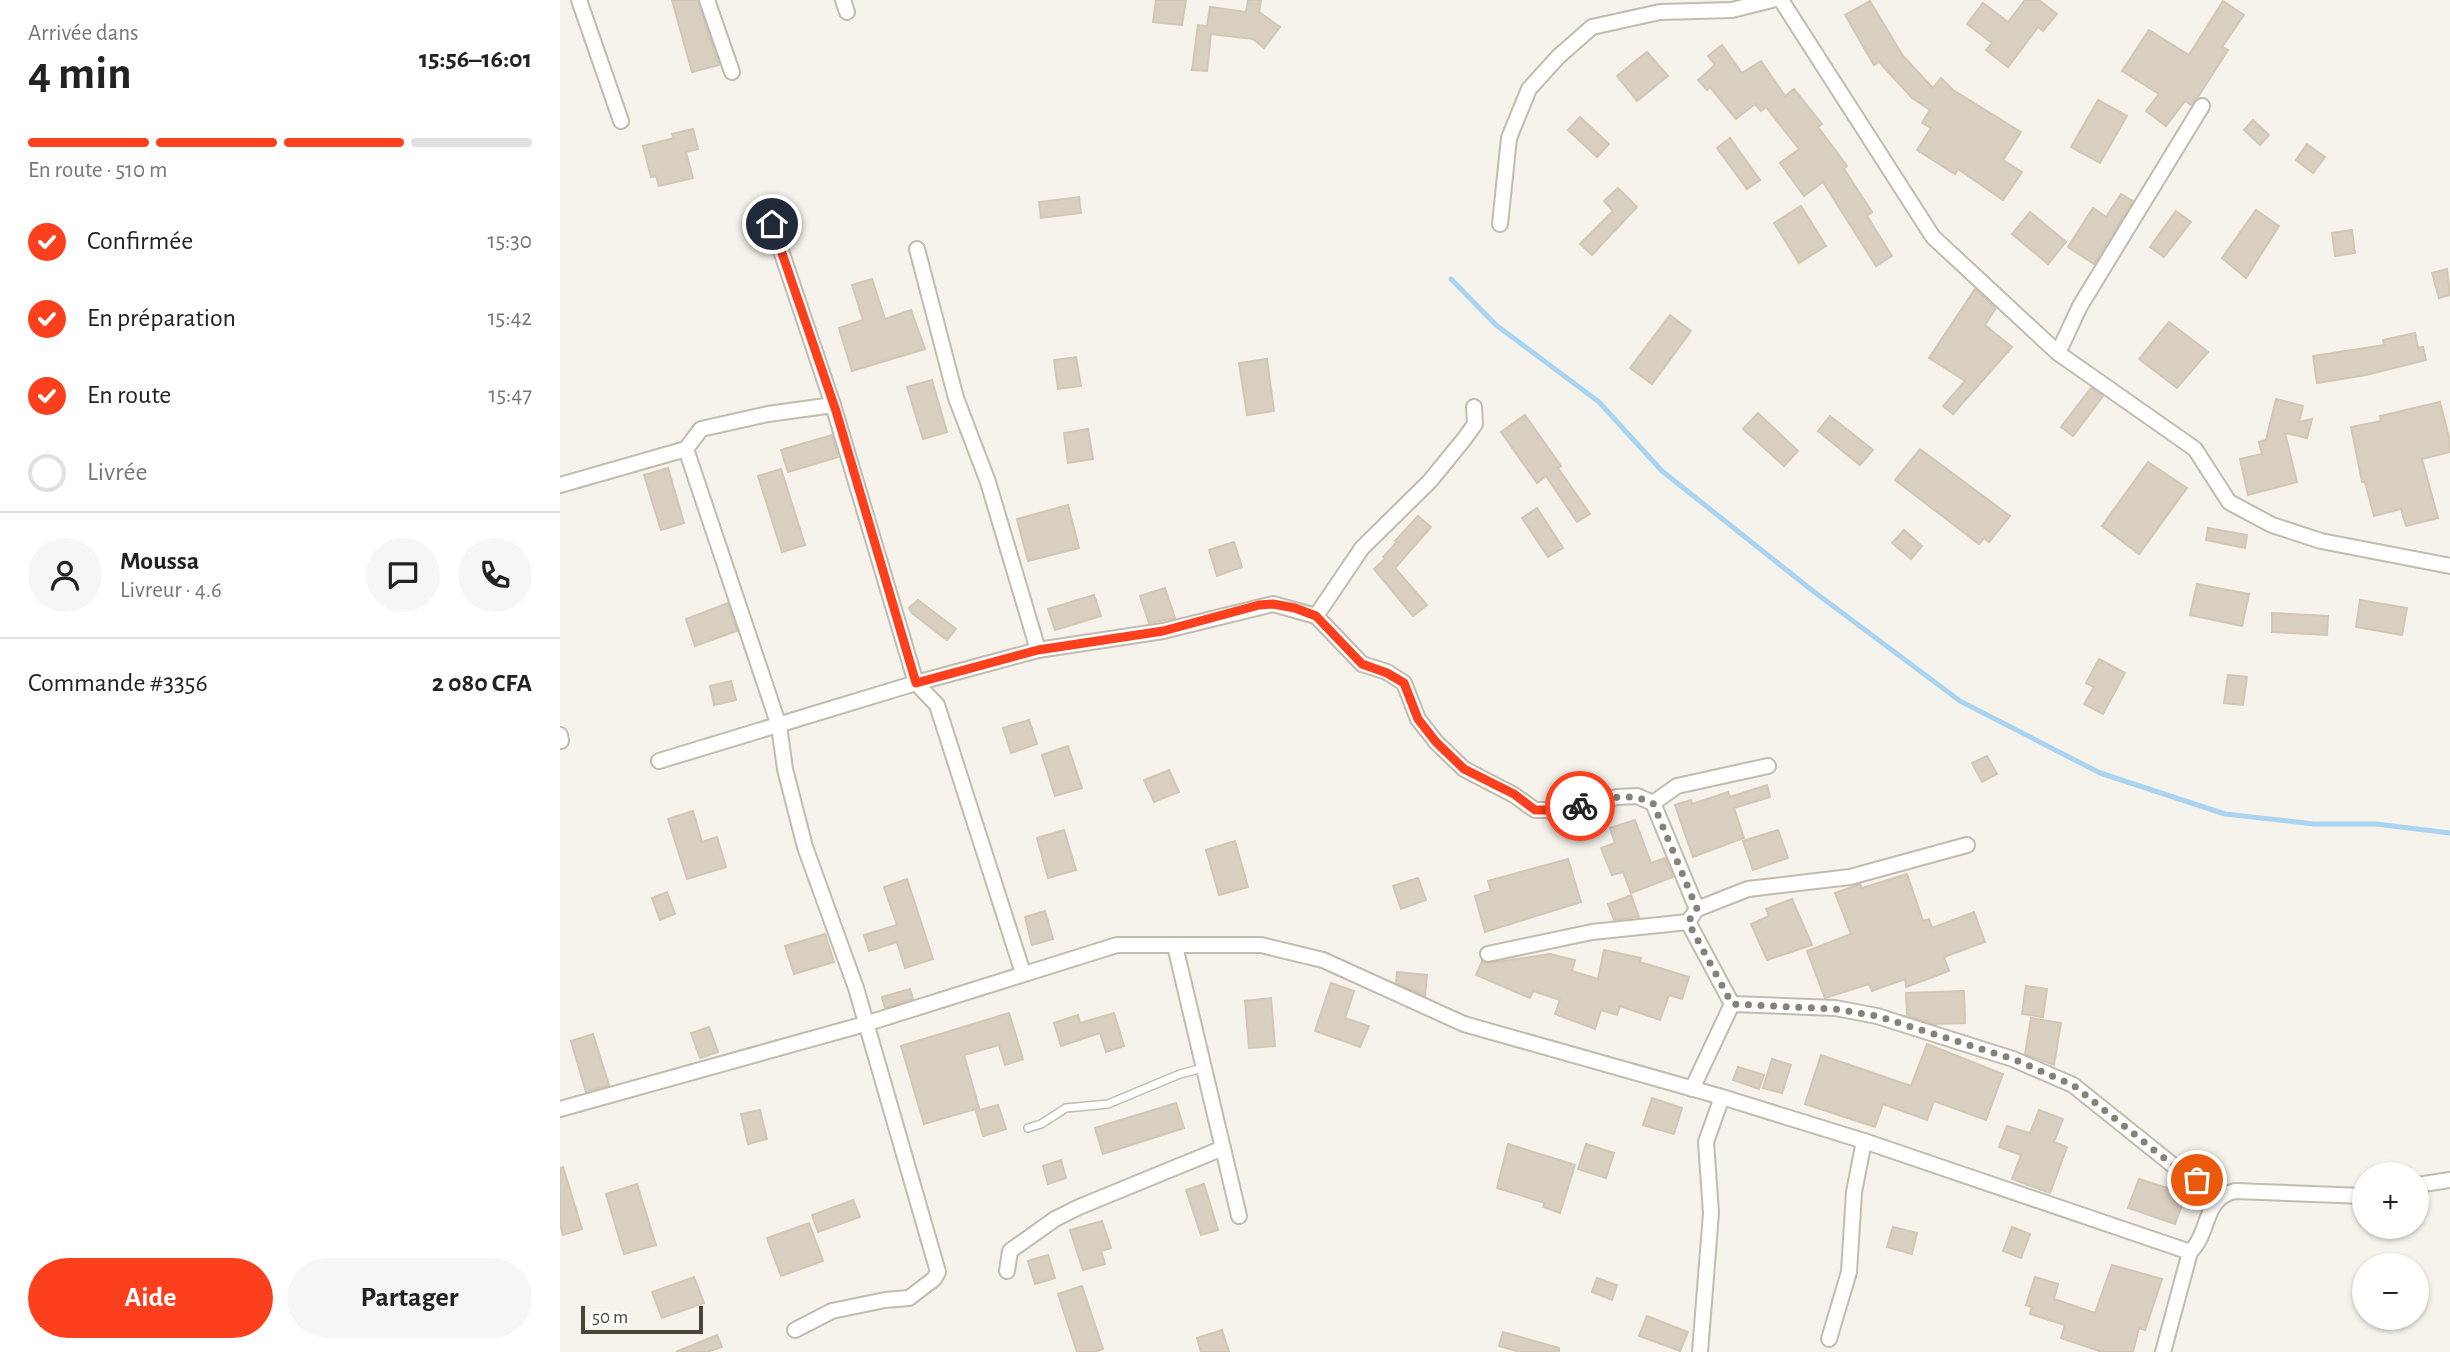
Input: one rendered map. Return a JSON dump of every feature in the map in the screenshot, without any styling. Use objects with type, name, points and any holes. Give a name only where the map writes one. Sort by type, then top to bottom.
[{"type":"street","points":[[579,0],[621,121]]},
{"type":"street","points":[[707,0],[732,72]]},
{"type":"street","points":[[1500,224],[1509,138],[1529,89],[1558,57],[1592,27],[1660,12],[1732,10],[1772,0]]},
{"type":"street","points":[[1781,0],[1933,237],[2059,353],[2195,449],[2229,502],[2272,525],[2320,541],[2450,566]]},
{"type":"street","points":[[2059,353],[2080,306],[2203,106]]},
{"type":"street","points":[[772,224],[833,405],[916,683],[937,705],[1023,973]]},
{"type":"street","points":[[917,249],[956,398],[988,482],[1038,650]]},
{"type":"street","points":[[560,485],[580,477],[686,449],[701,429],[768,414],[833,405]]},
{"type":"street","points":[[1316,616],[1362,548],[1430,481],[1465,438],[1475,424],[1474,407]]},
{"type":"street","points":[[686,449],[779,726],[785,769],[804,847],[856,988],[938,1272],[934,1279],[909,1298],[832,1311],[795,1330]]},
{"type":"street","points":[[659,761],[916,683],[1038,650],[1163,631],[1259,605],[1273,604],[1316,616],[1362,664],[1387,673],[1404,683],[1418,719],[1436,742],[1464,769],[1514,794],[1535,810],[1564,810],[1617,797],[1637,796],[1653,803],[1697,909]]},
{"type":"street","points":[[1653,803],[1677,786],[1768,766]]},
{"type":"street","points":[[1489,954],[1592,932],[1688,922],[1697,909],[1748,889],[1850,877],[1967,845]]},
{"type":"street","points":[[1688,922],[1732,1004]]},
{"type":"street","points":[[560,1109],[865,1024],[1117,945],[1261,945],[1323,960],[1464,1024],[1864,1141],[2190,1252]]},
{"type":"street","points":[[1175,946],[1239,1216]]},
{"type":"street","points":[[1692,1089],[1732,1004]]},
{"type":"street","points":[[1732,1004],[1835,1009],[1877,1016],[2013,1059],[2073,1085],[2174,1166],[2221,1195]]},
{"type":"street","points":[[1700,1352],[1711,1213],[1706,1142],[1721,1097]]},
{"type":"street","points":[[1829,1339],[1849,1272],[1854,1192],[1864,1141]]},
{"type":"street","points":[[1007,1271],[1010,1251],[1055,1219],[1223,1148]]},
{"type":"street","points":[[2429,1183],[2450,1180]]},
{"type":"street","points":[[2163,1352],[2190,1252],[2197,1246],[2214,1203],[2221,1195],[2235,1191],[2352,1196]]},
{"type":"lane","points":[[1028,1128],[1041,1124],[1066,1108],[1108,1104],[1180,1074],[1204,1068]]},
{"type":"building","points":[[672,0],[698,0],[719,65],[692,72]]},
{"type":"building","points":[[1156,0],[1186,0],[1182,25],[1153,22]]},
{"type":"building","points":[[1248,0],[1261,0],[1259,12],[1280,27],[1264,48],[1253,39],[1211,34],[1207,71],[1192,70],[1198,25],[1207,26],[1210,7],[1246,12]]},
{"type":"building","points":[[2025,0],[2039,0],[2057,14],[2043,31],[2038,27],[2008,67],[1986,50],[1992,43],[1967,24],[1983,3],[2008,22]]},
{"type":"building","points":[[1870,1],[1903,56],[1933,88],[1941,78],[1953,90],[2021,132],[2003,160],[2022,172],[2003,200],[1958,169],[1955,174],[1917,150],[1931,128],[1922,123],[1930,110],[1912,98],[1879,62],[1874,65],[1845,15]]},
{"type":"building","points":[[2223,1],[2244,15],[2222,47],[2228,50],[2198,97],[2191,105],[2185,101],[2166,126],[2146,111],[2159,94],[2122,71],[2149,30],[2189,55]]},
{"type":"building","points":[[1722,45],[1742,73],[1761,61],[1785,96],[1794,89],[1822,124],[1818,127],[1847,166],[1844,169],[1872,212],[1867,216],[1892,256],[1876,266],[1823,182],[1804,196],[1780,163],[1799,149],[1766,107],[1761,111],[1755,104],[1736,119],[1710,87],[1707,90],[1698,80],[1715,65],[1708,56]]},
{"type":"building","points":[[1647,52],[1668,76],[1637,101],[1617,76]]},
{"type":"building","points":[[2098,100],[2127,116],[2100,163],[2071,147]]},
{"type":"building","points":[[1580,117],[1609,144],[1597,157],[1568,130]]},
{"type":"building","points":[[2253,120],[2269,135],[2260,145],[2244,130]]},
{"type":"building","points":[[693,129],[698,149],[686,152],[693,178],[659,186],[656,176],[651,177],[643,146],[674,138],[672,134]]},
{"type":"building","points":[[1730,138],[1760,180],[1747,189],[1717,148]]},
{"type":"building","points":[[2307,144],[2325,157],[2313,173],[2296,160]]},
{"type":"building","points":[[1618,188],[1637,207],[1592,255],[1580,244],[1613,211],[1604,201]]},
{"type":"building","points":[[2121,194],[2133,201],[2094,264],[2068,247],[2093,208],[2106,217]]},
{"type":"building","points":[[1079,197],[1081,213],[1041,218],[1039,202]]},
{"type":"building","points":[[1801,206],[1826,246],[1799,263],[1774,223]]},
{"type":"building","points":[[2256,210],[2279,226],[2246,278],[2222,258]]},
{"type":"building","points":[[2176,211],[2191,222],[2164,257],[2150,247]]},
{"type":"building","points":[[2030,212],[2066,242],[2048,264],[2012,234]]},
{"type":"building","points":[[2352,230],[2355,253],[2335,256],[2332,233]]},
{"type":"building","points":[[2447,269],[2450,295],[2439,298],[2432,273]]},
{"type":"building","points":[[872,279],[885,319],[911,310],[925,349],[852,371],[839,328],[863,320],[852,285]]},
{"type":"building","points":[[1975,289],[1996,308],[1985,325],[2012,347],[1953,414],[1943,406],[1965,381],[1929,358]]},
{"type":"building","points":[[1670,315],[1691,331],[1652,384],[1630,368]]},
{"type":"building","points":[[2169,322],[2208,352],[2177,388],[2139,359]]},
{"type":"building","points":[[2415,333],[2418,348],[2423,347],[2426,360],[2366,375],[2317,383],[2313,356],[2384,345],[2383,340]]},
{"type":"building","points":[[1076,357],[1081,386],[1058,389],[1054,360]]},
{"type":"building","points":[[1267,359],[1274,411],[1247,415],[1239,363]]},
{"type":"building","points":[[932,380],[947,432],[923,439],[907,387]]},
{"type":"building","points":[[2091,388],[2103,396],[2073,436],[2061,427]]},
{"type":"building","points":[[2276,399],[2303,406],[2299,422],[2312,419],[2307,438],[2285,433],[2297,482],[2248,495],[2240,459],[2262,454],[2259,442],[2266,440]]},
{"type":"building","points":[[2440,402],[2450,441],[2450,452],[2422,459],[2438,518],[2406,526],[2401,509],[2374,516],[2365,482],[2362,482],[2351,427],[2381,421],[2380,416]]},
{"type":"building","points":[[1758,413],[1798,451],[1784,466],[1743,429]]},
{"type":"building","points":[[1525,415],[1561,466],[1558,468],[1590,514],[1577,522],[1546,476],[1537,483],[1501,432]]},
{"type":"building","points":[[1830,416],[1873,450],[1860,465],[1818,431]]},
{"type":"building","points":[[1088,429],[1093,459],[1068,463],[1064,433]]},
{"type":"building","points":[[832,435],[838,457],[788,472],[781,450]]},
{"type":"building","points":[[1920,449],[2010,516],[1989,542],[1984,538],[1979,544],[1895,480]]},
{"type":"building","points":[[2148,462],[2187,488],[2139,554],[2102,526]]},
{"type":"building","points":[[668,468],[684,523],[661,530],[644,475]]},
{"type":"building","points":[[781,469],[805,545],[782,552],[758,476]]},
{"type":"building","points":[[1068,505],[1079,548],[1028,561],[1017,519]]},
{"type":"building","points":[[1537,508],[1563,548],[1548,557],[1522,518]]},
{"type":"building","points":[[1418,516],[1431,527],[1395,568],[1427,605],[1413,616],[1374,569]]},
{"type":"building","points":[[2208,528],[2247,535],[2245,548],[2206,540]]},
{"type":"building","points":[[1904,530],[1922,546],[1911,559],[1892,543]]},
{"type":"building","points":[[1234,542],[1242,567],[1217,576],[1209,550]]},
{"type":"building","points":[[2197,584],[2249,594],[2242,626],[2190,615]]},
{"type":"building","points":[[1165,588],[1175,618],[1149,623],[1140,596]]},
{"type":"building","points":[[1094,595],[1101,616],[1055,630],[1048,609]]},
{"type":"building","points":[[918,600],[956,629],[947,640],[912,613],[909,608]]},
{"type":"building","points":[[2360,600],[2407,608],[2402,635],[2356,627]]},
{"type":"building","points":[[728,603],[737,631],[695,646],[686,619]]},
{"type":"building","points":[[2272,613],[2328,616],[2327,635],[2272,632]]},
{"type":"building","points":[[2099,659],[2125,673],[2103,714],[2084,704],[2094,687],[2086,683]]},
{"type":"building","points":[[2228,675],[2247,677],[2243,705],[2224,703]]},
{"type":"building","points":[[731,681],[736,700],[714,705],[710,686]]},
{"type":"building","points":[[1029,720],[1037,744],[1011,753],[1003,728]]},
{"type":"building","points":[[1068,746],[1082,788],[1055,796],[1042,755]]},
{"type":"building","points":[[1987,756],[1997,774],[1982,782],[1972,763]]},
{"type":"building","points":[[1169,770],[1179,792],[1154,802],[1144,780]]},
{"type":"building","points":[[1767,785],[1770,797],[1734,808],[1744,838],[1693,857],[1675,805],[1691,800],[1692,804],[1728,792],[1730,797]]},
{"type":"building","points":[[693,811],[702,842],[717,837],[726,867],[687,879],[668,819]]},
{"type":"building","points":[[1635,820],[1651,863],[1665,858],[1673,877],[1631,893],[1623,872],[1612,875],[1601,848],[1615,843],[1610,828]]},
{"type":"building","points":[[1064,830],[1076,870],[1048,878],[1037,838]]},
{"type":"building","points":[[1778,830],[1788,858],[1753,870],[1743,841]]},
{"type":"building","points":[[1235,841],[1248,887],[1219,895],[1206,850]]},
{"type":"building","points":[[1568,859],[1581,902],[1485,932],[1475,896],[1491,891],[1488,881]]},
{"type":"building","points":[[1907,874],[1923,921],[1929,919],[1932,928],[1974,912],[1985,942],[1944,957],[1949,971],[1906,987],[1905,979],[1872,991],[1869,984],[1825,998],[1807,951],[1851,934],[1835,893],[1860,884],[1862,888]]},
{"type":"building","points":[[1418,878],[1426,900],[1401,909],[1393,886]]},
{"type":"building","points":[[907,879],[933,959],[905,968],[897,942],[869,951],[864,935],[897,925],[884,887]]},
{"type":"building","points":[[667,892],[675,914],[660,920],[652,898]]},
{"type":"building","points":[[1631,895],[1639,917],[1614,920],[1608,904]]},
{"type":"building","points":[[1792,899],[1812,945],[1767,960],[1751,924],[1769,916],[1766,909]]},
{"type":"building","points":[[1045,911],[1053,939],[1032,945],[1025,917]]},
{"type":"building","points":[[825,934],[834,962],[794,974],[785,946]]},
{"type":"building","points":[[1604,950],[1641,958],[1640,962],[1689,977],[1682,999],[1669,995],[1660,1020],[1620,1006],[1617,1015],[1601,1010],[1595,1029],[1555,1014],[1560,1000],[1533,991],[1530,998],[1476,975],[1482,961],[1490,963],[1550,954],[1575,960],[1572,971],[1598,979]]},
{"type":"building","points":[[1397,972],[1427,975],[1425,996],[1396,983]]},
{"type":"building","points":[[1331,983],[1354,991],[1345,1018],[1369,1026],[1360,1047],[1315,1031]]},
{"type":"building","points":[[2026,986],[2047,989],[2043,1017],[2022,1014]]},
{"type":"building","points":[[910,989],[913,999],[885,1008],[882,997]]},
{"type":"building","points":[[1964,991],[1965,1023],[1933,1024],[1907,1015],[1906,993]]},
{"type":"building","points":[[1271,998],[1275,1046],[1249,1048],[1245,1001]]},
{"type":"building","points":[[1009,1013],[1023,1059],[1005,1065],[999,1045],[964,1055],[979,1108],[924,1124],[901,1046]]},
{"type":"building","points":[[1114,1013],[1124,1046],[1106,1052],[1100,1033],[1061,1046],[1054,1023],[1078,1015],[1080,1023]]},
{"type":"building","points":[[2031,1018],[2061,1023],[2054,1065],[2025,1054]]},
{"type":"building","points":[[709,1027],[718,1052],[700,1058],[691,1033]]},
{"type":"building","points":[[593,1034],[609,1085],[586,1092],[571,1041]]},
{"type":"building","points":[[1927,1044],[2003,1074],[1986,1120],[1934,1101],[1927,1120],[1883,1104],[1875,1127],[1805,1104],[1821,1055],[1911,1086]]},
{"type":"building","points":[[1772,1059],[1791,1065],[1782,1093],[1763,1088]]},
{"type":"building","points":[[1738,1067],[1764,1075],[1759,1089],[1733,1080]]},
{"type":"building","points":[[1652,1098],[1682,1108],[1674,1134],[1643,1125]]},
{"type":"building","points":[[1176,1103],[1184,1128],[1103,1154],[1095,1128]]},
{"type":"building","points":[[998,1105],[1006,1129],[983,1136],[976,1111]]},
{"type":"building","points":[[760,1110],[767,1139],[748,1144],[741,1114]]},
{"type":"building","points":[[2039,1110],[2063,1119],[2054,1142],[2067,1147],[2050,1193],[2012,1179],[2021,1155],[1999,1147],[2007,1126],[2030,1133]]},
{"type":"building","points":[[1508,1144],[1575,1165],[1560,1213],[1543,1207],[1545,1203],[1497,1188]]},
{"type":"building","points":[[1586,1144],[1614,1153],[1606,1178],[1578,1169]]},
{"type":"building","points":[[1061,1160],[1066,1178],[1048,1184],[1043,1166]]},
{"type":"building","points":[[563,1167],[582,1229],[563,1235],[560,1224],[560,1168]]},
{"type":"building","points":[[2139,1179],[2186,1194],[2175,1224],[2128,1208]]},
{"type":"building","points":[[637,1184],[656,1245],[624,1254],[606,1194]]},
{"type":"building","points":[[1204,1184],[1218,1230],[1201,1235],[1186,1190]]},
{"type":"building","points":[[853,1200],[860,1217],[818,1232],[812,1215]]},
{"type":"building","points":[[1102,1221],[1111,1248],[1101,1251],[1105,1264],[1083,1270],[1070,1230]]},
{"type":"building","points":[[809,1223],[823,1261],[781,1276],[767,1238]]},
{"type":"building","points":[[1893,1227],[1917,1233],[1912,1254],[1887,1247]]},
{"type":"building","points":[[2012,1227],[2030,1234],[2021,1258],[2003,1251]]},
{"type":"building","points":[[1048,1255],[1055,1278],[1035,1284],[1028,1261]]},
{"type":"building","points":[[2112,1265],[2162,1279],[2145,1330],[2139,1328],[2133,1352],[2102,1352],[2061,1338],[2065,1325],[2030,1314],[2032,1307],[2026,1305],[2035,1277],[2058,1284],[2054,1299],[2095,1313]]},
{"type":"building","points":[[694,1277],[704,1303],[662,1318],[652,1292]]},
{"type":"building","points":[[1597,1278],[1617,1285],[1612,1300],[1592,1292]]},
{"type":"building","points":[[1082,1286],[1103,1349],[1095,1352],[1077,1352],[1058,1294]]},
{"type":"building","points":[[1647,1316],[1688,1332],[1680,1351],[1639,1336]]},
{"type":"building","points":[[1222,1330],[1229,1352],[1201,1352],[1197,1338]]},
{"type":"building","points":[[1503,1332],[1559,1348],[1559,1352],[1520,1352],[1499,1346]]},
{"type":"building","points":[[717,1335],[722,1347],[707,1352],[676,1352]]},
{"type":"waterway","points":[[1451,279],[1496,325],[1599,402],[1662,471],[1813,591],[1960,701],[2100,773],[2225,814],[2314,824],[2376,824],[2450,833]]},
{"type":"way so far","points":[[1580,806],[1617,797],[1637,796],[1653,803],[1697,909],[1688,922],[1732,1004],[1835,1009],[1877,1016],[2013,1059],[2073,1085],[2174,1166],[2197,1180]]},
{"type":"route","points":[[772,224],[836,411],[916,683],[1038,650],[1163,631],[1259,605],[1273,604],[1295,608],[1316,616],[1362,664],[1387,673],[1404,683],[1418,719],[1436,742],[1464,769],[1514,794],[1535,810],[1564,810],[1580,806]]}]
